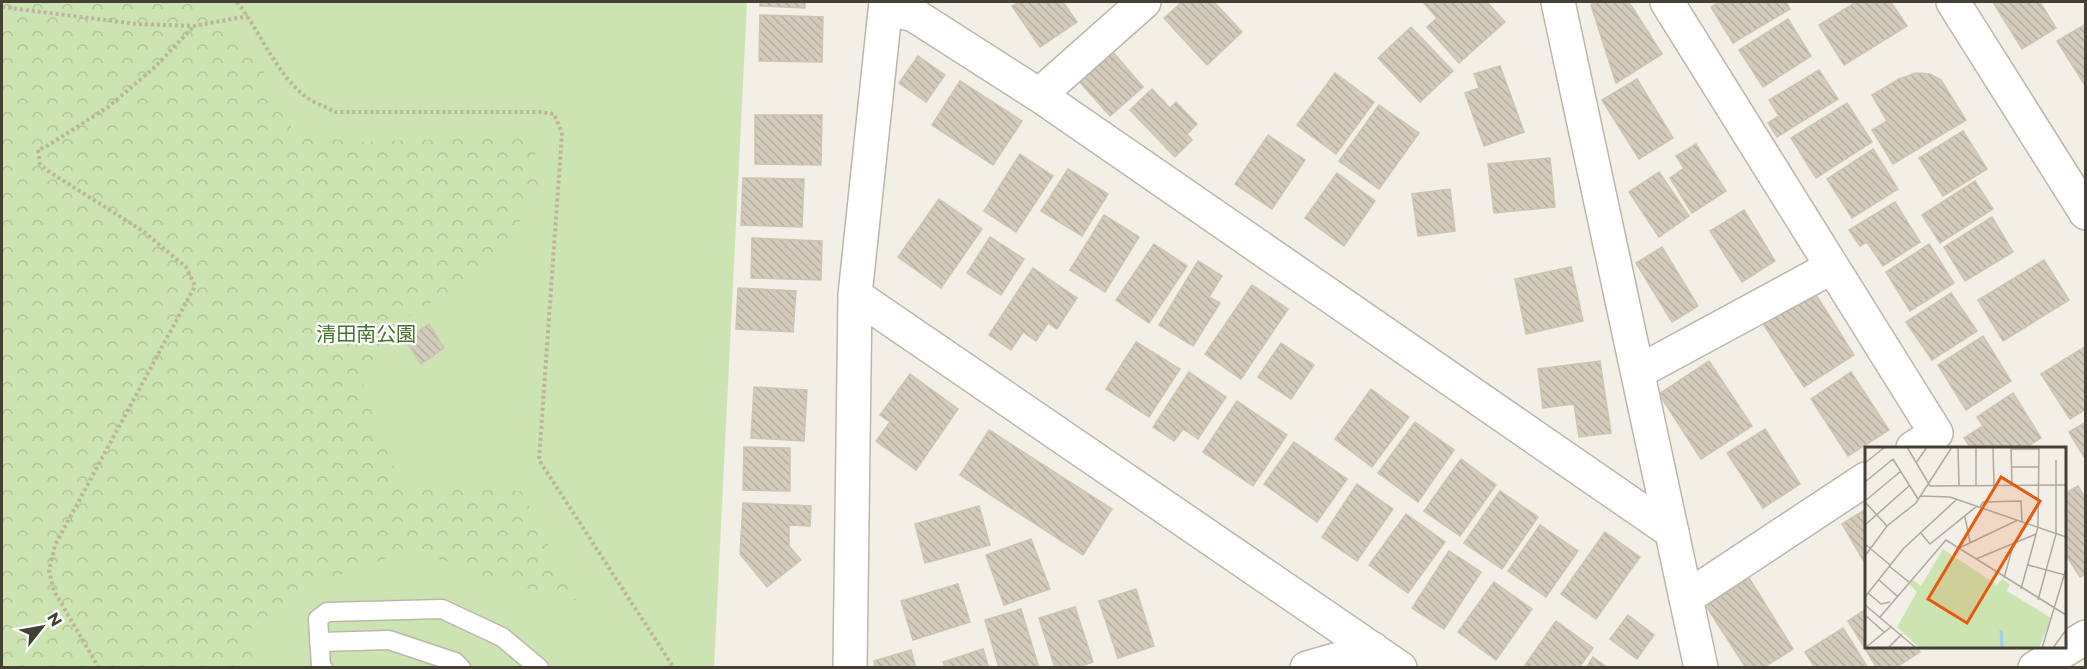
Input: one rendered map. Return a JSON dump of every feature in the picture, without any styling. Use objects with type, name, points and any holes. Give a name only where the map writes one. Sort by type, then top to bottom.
[{"type":"street","points":[[1040,95],[1144,2]]},
{"type":"street","points":[[1558,2],[1701,668]]},
{"type":"street","points":[[1667,2],[1936,433],[1915,447]]},
{"type":"street","points":[[1953,2],[2082,201]]},
{"type":"street","points":[[850,668],[855,295],[886,5],[914,15],[1040,95],[1672,532]]},
{"type":"street","points":[[1638,372],[1832,267]]},
{"type":"street","points":[[855,295],[1400,668]]},
{"type":"street","points":[[1686,598],[1865,480]]},
{"type":"street","points":[[2035,668],[2085,637]]},
{"type":"street","points":[[1307,668],[1373,649]]},
{"type":"lane","points":[[323,668],[318,619],[327,612],[442,609],[502,637],[539,668]]},
{"type":"lane","points":[[319,642],[389,640],[455,662],[461,668]]},
{"type":"path","points":[[237,2],[283,73],[306,97],[335,112],[540,112],[554,114],[562,133],[539,460],[674,668]]},
{"type":"path","points":[[2,7],[137,24],[194,26],[248,16]]},
{"type":"path","points":[[99,668],[54,591],[49,570],[55,545],[195,286],[186,267],[142,231],[48,171],[40,164],[38,150],[108,107],[155,67],[194,26]]},
{"type":"green space","name":"清田南公園","points":[[2,2],[747,2],[714,667],[2,667]]},
{"type":"green space","points":[[2,2],[199,2],[253,51],[294,132],[352,142],[529,137],[543,176],[499,262],[384,331],[362,388],[391,460],[405,488],[521,491],[577,601],[494,580],[413,549],[307,586],[249,630],[253,667],[2,667]]},
{"type":"building","points":[[760,2],[805,2],[805,8],[760,6]]},
{"type":"building","points":[[1020,2],[1063,2],[1077,22],[1040,47],[1012,6]]},
{"type":"building","points":[[1182,2],[1214,2],[1242,32],[1207,65],[1164,18]]},
{"type":"building","points":[[1423,2],[1487,2],[1505,22],[1459,63],[1427,27],[1437,18]]},
{"type":"building","points":[[1597,2],[1629,2],[1662,54],[1616,83],[1591,5]]},
{"type":"building","points":[[1719,2],[1786,2],[1790,9],[1733,43],[1711,7]]},
{"type":"building","points":[[1856,2],[1891,2],[1907,26],[1844,65],[1819,25]]},
{"type":"building","points":[[1993,2],[2040,2],[2056,28],[2022,49]]},
{"type":"building","points":[[760,15],[823,17],[822,62],[759,61]]},
{"type":"building","points":[[1788,19],[1811,56],[1763,87],[1739,50]]},
{"type":"building","points":[[2086,24],[2086,87],[2057,41]]},
{"type":"building","points":[[1411,27],[1453,71],[1420,102],[1378,58]]},
{"type":"building","points":[[1112,51],[1143,87],[1110,116],[1078,80]]},
{"type":"building","points":[[918,56],[945,75],[926,102],[899,83]]},
{"type":"building","points":[[1500,66],[1524,132],[1484,146],[1465,93],[1479,88],[1474,74]]},
{"type":"building","points":[[1819,70],[1838,99],[1777,137],[1768,123],[1779,116],[1769,100]]},
{"type":"building","points":[[1335,73],[1374,102],[1336,154],[1297,125]]},
{"type":"building","points":[[1916,73],[1930,74],[1941,80],[1966,120],[1893,164],[1872,130],[1887,121],[1872,95],[1899,79]]},
{"type":"building","points":[[1637,79],[1673,138],[1639,159],[1602,100]]},
{"type":"building","points":[[960,81],[1022,121],[993,165],[932,125]]},
{"type":"building","points":[[1152,89],[1170,108],[1176,102],[1197,124],[1187,134],[1192,140],[1175,157],[1130,110]]},
{"type":"building","points":[[1847,103],[1872,142],[1816,178],[1791,138]]},
{"type":"building","points":[[1379,105],[1419,133],[1379,189],[1339,161]]},
{"type":"building","points":[[755,115],[822,115],[821,165],[755,164]]},
{"type":"building","points":[[1963,131],[1987,169],[1943,196],[1919,158]]},
{"type":"building","points":[[1268,135],[1305,160],[1272,209],[1235,184]]},
{"type":"building","points":[[1696,144],[1726,191],[1692,213],[1670,178],[1684,168],[1676,156]]},
{"type":"building","points":[[1873,149],[1898,189],[1852,218],[1827,179]]},
{"type":"building","points":[[1020,154],[1053,176],[1016,232],[984,211]]},
{"type":"building","points":[[1550,158],[1555,207],[1494,213],[1488,164]]},
{"type":"building","points":[[1068,169],[1108,194],[1082,236],[1041,211]]},
{"type":"building","points":[[1659,172],[1689,216],[1659,237],[1629,192]]},
{"type":"building","points":[[1337,173],[1375,201],[1344,246],[1305,218]]},
{"type":"building","points":[[743,178],[804,179],[802,227],[741,225]]},
{"type":"building","points":[[1975,181],[1993,209],[1940,243],[1922,215]]},
{"type":"building","points":[[1450,189],[1455,231],[1418,236],[1412,194]]},
{"type":"building","points":[[939,199],[982,229],[941,288],[898,257]]},
{"type":"building","points":[[1895,202],[1920,242],[1883,266],[1867,242],[1860,246],[1849,230]]},
{"type":"building","points":[[1744,210],[1775,261],[1742,282],[1710,231]]},
{"type":"building","points":[[1104,215],[1139,237],[1105,292],[1070,270]]},
{"type":"building","points":[[1992,217],[2013,252],[1965,281],[1944,247]]},
{"type":"building","points":[[990,237],[1024,259],[1001,295],[967,273]]},
{"type":"building","points":[[752,238],[822,241],[821,280],[751,278]]},
{"type":"building","points":[[1154,244],[1187,266],[1149,323],[1116,300]]},
{"type":"building","points":[[1929,244],[1954,283],[1910,311],[1886,272]]},
{"type":"building","points":[[1662,247],[1698,306],[1672,322],[1636,263]]},
{"type":"building","points":[[2044,260],[2069,300],[2003,341],[1978,300]]},
{"type":"building","points":[[1198,261],[1222,276],[1209,297],[1220,303],[1193,346],[1159,325]]},
{"type":"building","points":[[1571,267],[1583,321],[1526,334],[1515,279]]},
{"type":"building","points":[[1033,268],[1077,298],[1057,329],[1048,323],[1036,341],[1023,332],[1011,350],[989,335]]},
{"type":"building","points":[[1252,285],[1288,309],[1241,379],[1205,354]]},
{"type":"building","points":[[738,288],[796,291],[793,332],[736,329]]},
{"type":"building","points":[[1813,290],[1854,355],[1804,387],[1762,322]]},
{"type":"building","points":[[1951,293],[1977,331],[1932,360],[1906,322]]},
{"type":"building","points":[[429,324],[444,348],[421,364],[405,339]]},
{"type":"building","points":[[1983,336],[2011,381],[1966,410],[1938,365]]},
{"type":"building","points":[[1136,342],[1180,369],[1149,417],[1106,389]]},
{"type":"building","points":[[1281,343],[1314,365],[1291,399],[1258,377]]},
{"type":"building","points":[[2086,346],[2086,409],[2070,419],[2041,374]]},
{"type":"building","points":[[1600,361],[1611,433],[1579,437],[1574,404],[1543,408],[1538,369]]},
{"type":"building","points":[[1709,361],[1752,426],[1701,459],[1659,394]]},
{"type":"building","points":[[1189,372],[1226,397],[1198,439],[1183,429],[1174,441],[1153,427]]},
{"type":"building","points":[[1851,372],[1889,430],[1848,456],[1811,399]]},
{"type":"building","points":[[910,374],[958,409],[916,470],[876,441],[890,422],[880,415]]},
{"type":"building","points":[[754,387],[807,390],[804,441],[751,438]]},
{"type":"building","points":[[1371,389],[1409,417],[1372,467],[1335,439]]},
{"type":"building","points":[[2013,393],[2041,438],[2027,447],[1970,447],[1964,438],[1983,426],[1977,417]]},
{"type":"building","points":[[1237,401],[1287,435],[1253,486],[1203,452]]},
{"type":"building","points":[[1415,422],[1454,450],[1418,502],[1378,473]]},
{"type":"building","points":[[2086,422],[2086,460],[2069,432]]},
{"type":"building","points":[[1765,429],[1800,484],[1763,508],[1727,453]]},
{"type":"building","points":[[989,430],[1112,509],[1083,555],[960,475]]},
{"type":"building","points":[[1294,442],[1347,479],[1317,522],[1264,484]]},
{"type":"building","points":[[744,447],[790,448],[790,491],[743,490]]},
{"type":"building","points":[[1461,459],[1496,485],[1460,536],[1424,511]]},
{"type":"building","points":[[1357,484],[1393,509],[1357,561],[1322,537]]},
{"type":"building","points":[[2078,486],[2086,499],[2086,574],[2080,577],[2066,555],[2066,493]]},
{"type":"building","points":[[1500,491],[1538,517],[1502,569],[1464,543]]},
{"type":"building","points":[[743,503],[811,506],[810,526],[789,525],[789,546],[801,560],[767,587],[740,554]]},
{"type":"building","points":[[979,506],[990,545],[925,563],[915,524]]},
{"type":"building","points":[[1865,510],[1865,563],[1842,524]]},
{"type":"building","points":[[1406,514],[1445,542],[1408,593],[1369,565]]},
{"type":"building","points":[[1540,525],[1578,551],[1546,597],[1508,571]]},
{"type":"building","points":[[1605,532],[1640,557],[1596,619],[1561,594]]},
{"type":"building","points":[[1031,539],[1050,589],[1004,605],[986,555]]},
{"type":"building","points":[[1449,551],[1481,572],[1444,629],[1412,608]]},
{"type":"building","points":[[1749,578],[1793,649],[1763,668],[1746,668],[1706,606]]},
{"type":"building","points":[[1494,582],[1532,609],[1496,660],[1458,632]]},
{"type":"building","points":[[958,584],[970,622],[913,640],[901,601]]},
{"type":"building","points":[[1136,589],[1154,646],[1118,658],[1099,601]]},
{"type":"building","points":[[1075,607],[1093,662],[1075,668],[1055,668],[1039,618]]},
{"type":"building","points":[[1021,609],[1039,668],[999,668],[985,620]]},
{"type":"building","points":[[1865,610],[1865,648],[1917,648],[1920,652],[1895,668],[1877,668],[1848,621]]},
{"type":"building","points":[[1628,615],[1654,635],[1637,659],[1610,639]]},
{"type":"building","points":[[1556,621],[1593,648],[1579,668],[1523,668]]},
{"type":"building","points":[[1843,628],[1868,668],[1815,668],[1805,652]]},
{"type":"building","points":[[983,649],[989,668],[945,668],[943,662]]},
{"type":"building","points":[[911,650],[916,668],[875,668],[874,661]]},
{"type":"building","points":[[1593,657],[1608,668],[1586,668]]}]
